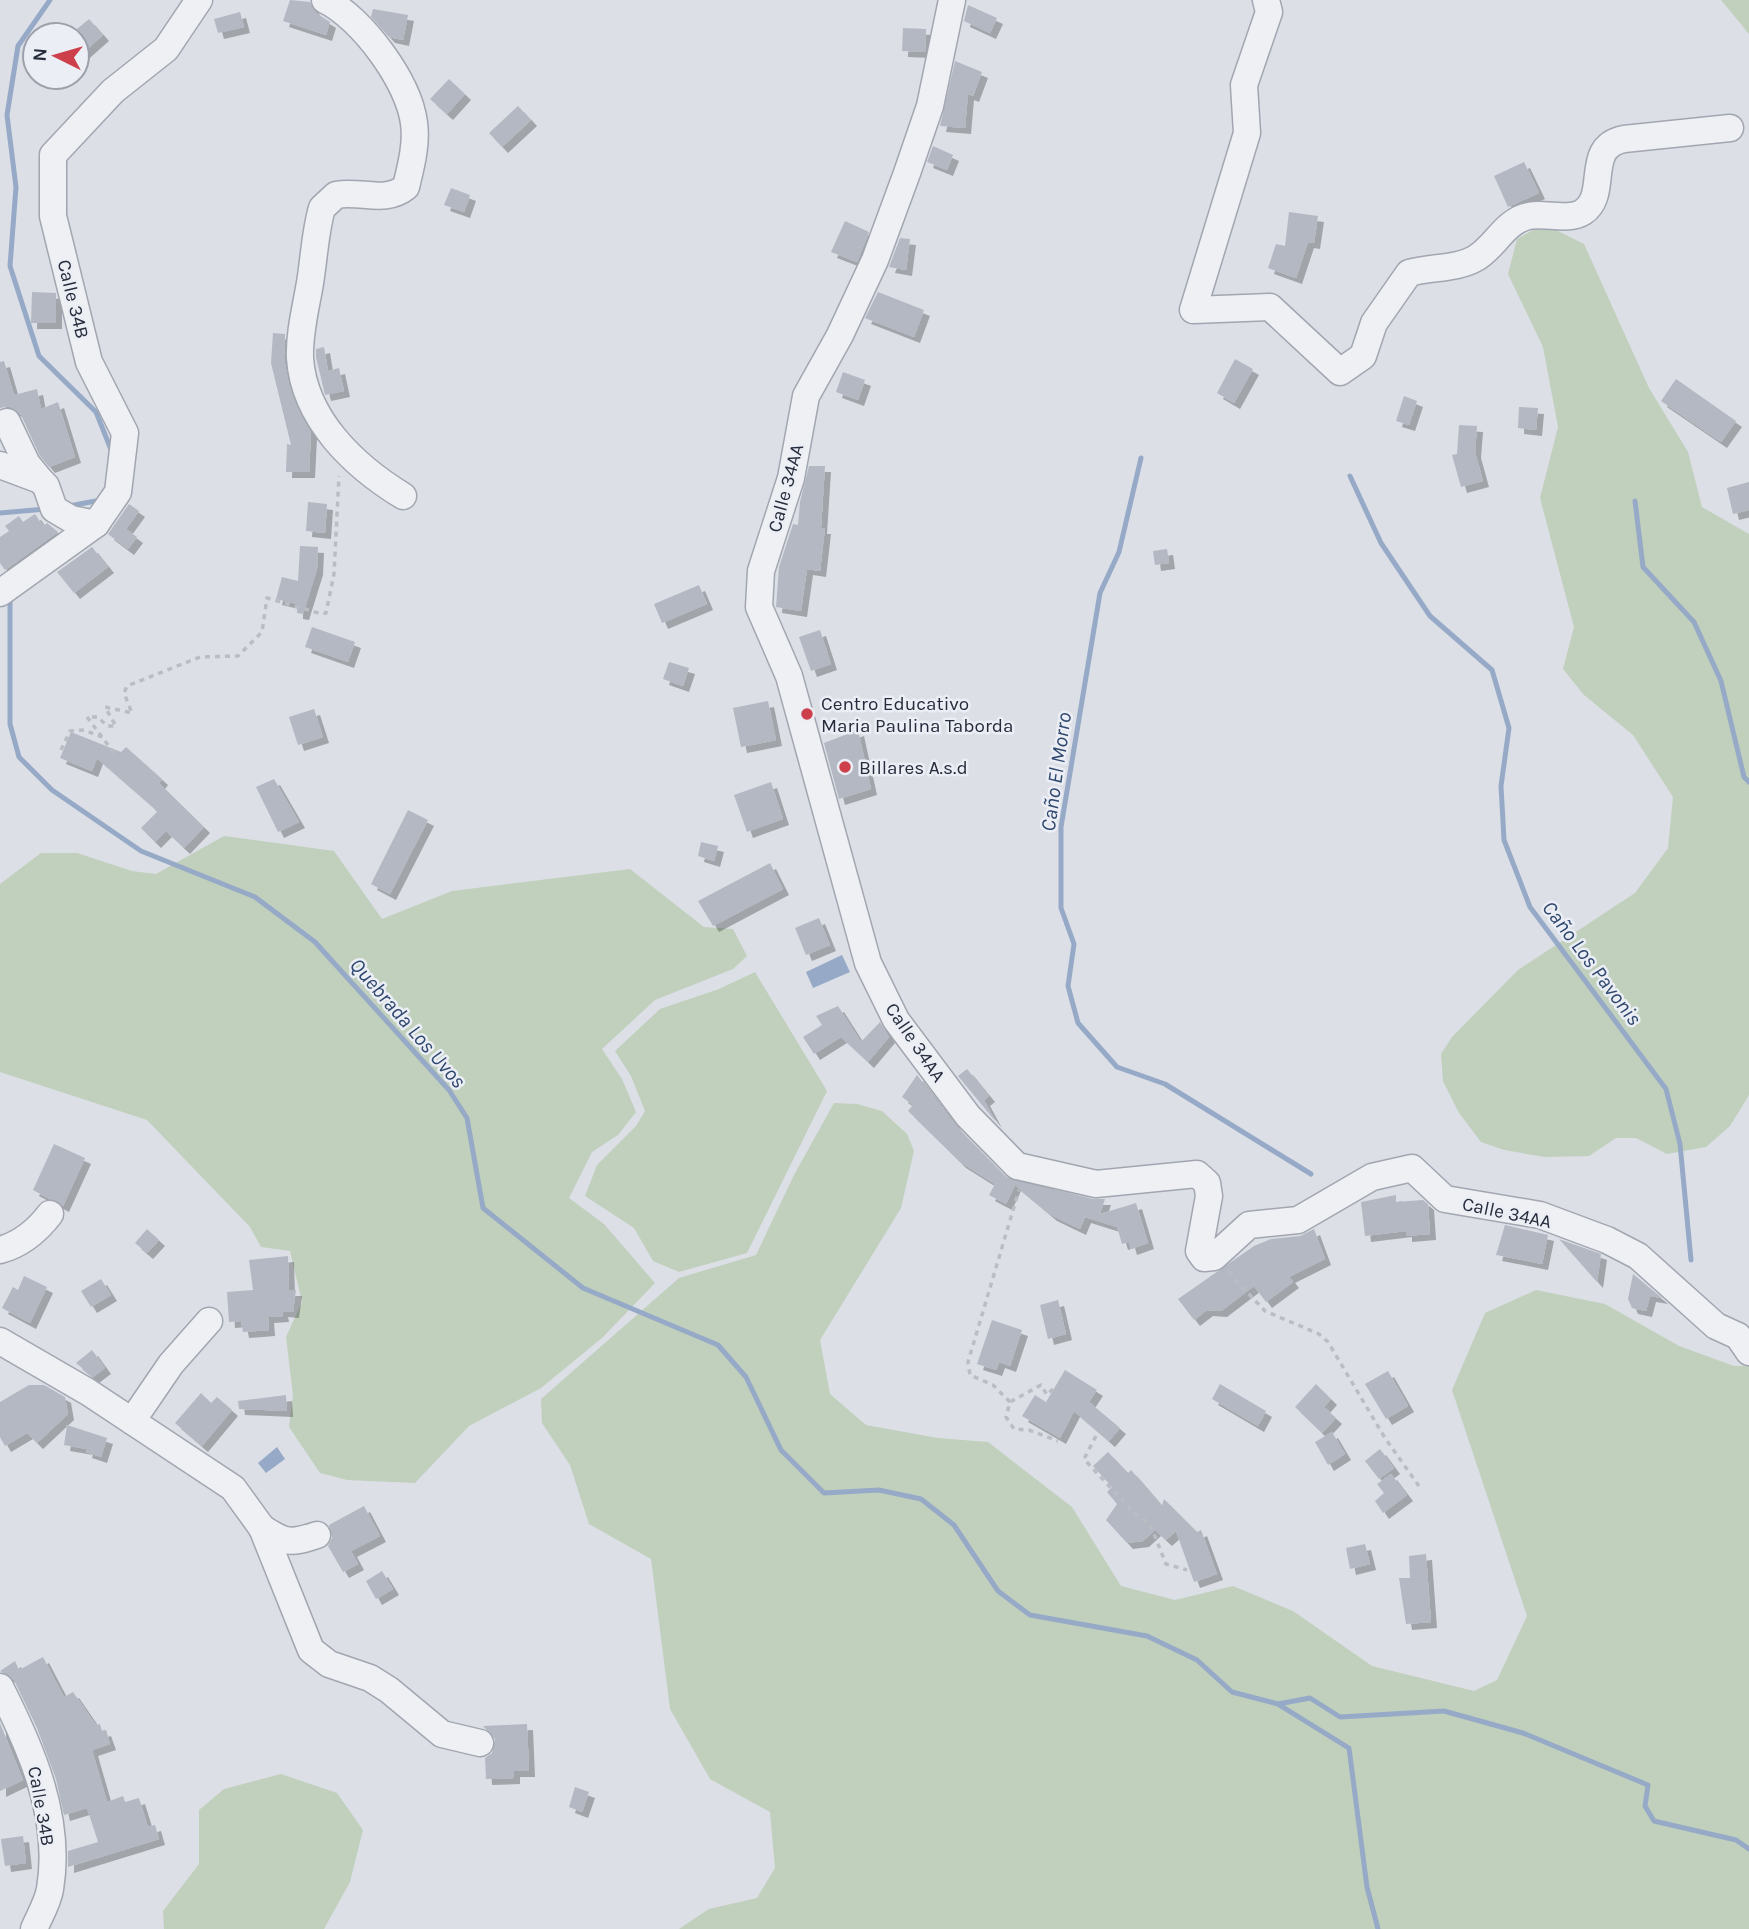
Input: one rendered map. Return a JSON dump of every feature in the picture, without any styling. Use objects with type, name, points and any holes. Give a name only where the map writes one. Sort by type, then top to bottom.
[{"type":"street","name":"Calle 34B","points":[[3,588],[96,524],[118,492],[125,433],[89,362],[53,216],[53,155],[113,92],[166,49],[199,0]]},
{"type":"street","points":[[325,0],[340,7],[378,50],[404,88],[415,125],[406,187],[384,196],[337,195],[326,203],[320,214],[300,358],[309,397],[344,450],[371,476],[402,496]]},
{"type":"street","name":"Calle 34AA","points":[[952,0],[930,106],[894,211],[875,260],[840,335],[806,396],[791,478],[761,571],[759,607],[789,676],[868,963],[896,1020],[968,1116],[1017,1166],[1096,1184],[1197,1174],[1207,1183],[1209,1196],[1199,1251],[1204,1258],[1214,1257],[1249,1225],[1298,1220],[1373,1177],[1412,1168],[1445,1199],[1540,1216],[1607,1240],[1638,1256],[1716,1326],[1738,1336],[1749,1352]]},
{"type":"street","points":[[1266,0],[1269,12],[1244,85],[1247,133],[1194,310],[1270,307],[1340,372],[1363,356],[1374,323],[1409,273],[1476,259],[1506,228],[1523,218],[1546,214],[1574,216],[1584,212],[1592,201],[1600,158],[1610,144],[1624,139],[1730,128]]},
{"type":"street","points":[[7,422],[27,464],[46,486],[54,509],[71,519],[96,524]]},
{"type":"street","points":[[0,465],[40,480]]},
{"type":"street","points":[[1,1248],[29,1236],[50,1214]]},
{"type":"street","points":[[132,1420],[171,1364],[209,1321]]},
{"type":"street","points":[[0,1341],[132,1420],[233,1488],[262,1528],[311,1650],[329,1664],[370,1678],[389,1690],[442,1734],[480,1742]]},
{"type":"street","points":[[262,1528],[283,1541],[296,1542],[317,1535]]},
{"type":"street","name":"Calle 34B","points":[[0,1687],[40,1772],[51,1846],[50,1890],[34,1929]]},
{"type":"path","points":[[114,752],[87,717],[98,717],[107,726],[116,726],[105,707],[132,713],[124,693],[127,685],[200,657],[238,656],[262,632],[268,598],[326,613],[334,574],[337,487],[344,450]]},
{"type":"path","points":[[61,750],[70,731],[84,730],[102,737]]},
{"type":"path","points":[[1010,1402],[993,1385],[969,1373],[968,1362],[1026,1168]]},
{"type":"path","points":[[1214,1257],[1265,1311],[1319,1334],[1328,1342],[1385,1438],[1422,1489]]},
{"type":"path","points":[[976,1330],[985,1331]]},
{"type":"path","points":[[1053,1389],[1047,1395],[1041,1385],[1010,1402],[1006,1417],[1014,1429],[1029,1430],[1058,1441]]},
{"type":"path","points":[[1041,1396],[1044,1390]]},
{"type":"path","points":[[1096,1436],[1084,1460],[1134,1513],[1150,1524],[1166,1564],[1187,1570]]},
{"type":"green space","points":[[1721,0],[1749,0],[1749,34]]},
{"type":"green space","points":[[1544,224],[1584,244],[1649,388],[1688,452],[1702,507],[1749,534],[1749,1095],[1730,1126],[1706,1147],[1667,1154],[1636,1138],[1616,1138],[1589,1156],[1545,1157],[1504,1150],[1481,1142],[1459,1113],[1443,1081],[1441,1054],[1452,1037],[1518,970],[1635,893],[1668,848],[1673,797],[1633,735],[1584,695],[1563,669],[1574,627],[1540,498],[1558,427],[1543,347],[1508,274],[1517,239]]},
{"type":"green space","points":[[224,836],[334,851],[382,919],[452,891],[630,869],[704,927],[733,929],[747,956],[733,969],[655,1000],[602,1049],[622,1079],[636,1112],[618,1135],[592,1152],[569,1198],[604,1224],[655,1283],[602,1338],[541,1388],[469,1426],[415,1483],[347,1480],[320,1473],[289,1427],[293,1395],[286,1337],[302,1302],[290,1251],[261,1247],[250,1227],[147,1120],[0,1072],[0,884],[41,853],[77,853],[132,871],[156,874]]},
{"type":"green space","points":[[755,972],[827,1091],[747,1253],[679,1272],[653,1261],[634,1228],[585,1196],[597,1165],[636,1126],[645,1111],[631,1076],[615,1051],[660,1009],[719,989]]},
{"type":"green space","points":[[834,1103],[857,1104],[882,1111],[907,1134],[914,1151],[901,1208],[820,1340],[830,1394],[866,1425],[938,1438],[988,1442],[1072,1507],[1121,1586],[1175,1600],[1233,1586],[1293,1611],[1372,1666],[1474,1691],[1497,1680],[1527,1616],[1452,1390],[1485,1313],[1536,1290],[1605,1304],[1679,1346],[1734,1366],[1749,1366],[1749,1929],[679,1929],[709,1909],[757,1898],[775,1868],[770,1812],[710,1779],[670,1709],[651,1559],[589,1524],[570,1465],[542,1423],[541,1399],[679,1278],[756,1255],[794,1175]]},
{"type":"green space","points":[[281,1774],[337,1793],[363,1830],[350,1882],[324,1929],[164,1929],[163,1911],[199,1864],[199,1810],[224,1789]]},
{"type":"water","points":[[842,955],[850,972],[813,988],[806,972]]},
{"type":"water","points":[[277,1447],[285,1459],[266,1473],[258,1463]]},
{"type":"building","points":[[290,0],[310,2],[316,13],[330,22],[326,35],[283,21]]},
{"type":"building","points":[[968,5],[997,18],[990,33],[964,21]]},
{"type":"building","points":[[373,9],[408,15],[403,40],[389,37],[371,17]]},
{"type":"building","points":[[240,12],[244,27],[218,33],[214,19]]},
{"type":"building","points":[[91,21],[103,35],[91,46]]},
{"type":"building","points":[[903,28],[926,29],[925,52],[902,51]]},
{"type":"building","points":[[955,61],[982,72],[973,96],[968,94],[965,128],[940,126]]},
{"type":"building","points":[[449,79],[465,94],[447,114],[430,99]]},
{"type":"building","points":[[518,106],[531,120],[502,147],[489,133]]},
{"type":"building","points":[[933,146],[953,155],[947,170],[927,162]]},
{"type":"building","points":[[1524,162],[1539,193],[1508,207],[1494,176]]},
{"type":"building","points":[[451,188],[470,195],[464,212],[444,205]]},
{"type":"building","points":[[1289,212],[1318,216],[1314,243],[1308,242],[1296,278],[1268,268],[1276,244],[1285,246]]},
{"type":"building","points":[[845,221],[869,232],[857,262],[831,252]]},
{"type":"building","points":[[900,238],[910,239],[906,270],[889,267]]},
{"type":"building","points":[[32,292],[56,293],[56,323],[31,323]]},
{"type":"building","points":[[878,292],[924,310],[914,337],[865,318]]},
{"type":"building","points":[[273,333],[285,334],[284,358],[289,385],[311,432],[309,472],[286,472],[287,444],[291,445],[271,363]]},
{"type":"building","points":[[324,347],[328,371],[339,368],[344,391],[325,395],[316,357],[316,349]]},
{"type":"building","points":[[1235,359],[1253,369],[1234,403],[1217,393]]},
{"type":"building","points":[[4,361],[14,395],[37,389],[41,409],[58,402],[75,457],[49,467],[40,456],[21,415],[9,406],[0,408],[0,362]]},
{"type":"building","points":[[843,372],[865,380],[858,400],[836,392]]},
{"type":"building","points":[[1676,379],[1736,421],[1721,442],[1661,401]]},
{"type":"building","points":[[1404,396],[1417,401],[1409,425],[1396,421]]},
{"type":"building","points":[[1519,407],[1538,408],[1536,430],[1518,428]]},
{"type":"building","points":[[1459,425],[1477,426],[1475,452],[1483,481],[1461,487],[1452,455],[1457,454]]},
{"type":"building","points":[[809,466],[825,466],[821,528],[825,528],[820,571],[807,569],[801,611],[776,607],[779,567],[793,524],[798,525],[800,502]]},
{"type":"building","points":[[1749,482],[1749,510],[1733,514],[1727,488]]},
{"type":"building","points":[[308,502],[327,504],[325,533],[306,531]]},
{"type":"building","points":[[129,504],[139,511],[126,529],[137,537],[128,549],[108,534]]},
{"type":"building","points":[[35,514],[43,526],[47,523],[58,532],[5,570],[0,563],[0,537],[9,531],[5,526],[19,516],[23,522]]},
{"type":"building","points":[[300,546],[318,547],[317,569],[303,614],[297,613],[297,604],[276,599],[282,577],[298,581]]},
{"type":"building","points":[[92,547],[108,567],[74,593],[57,572]]},
{"type":"building","points":[[1167,549],[1169,563],[1155,565],[1153,551]]},
{"type":"building","points":[[699,585],[707,604],[662,623],[654,604]]},
{"type":"building","points":[[312,627],[355,642],[348,662],[305,647]]},
{"type":"building","points":[[820,630],[831,664],[811,671],[799,637]]},
{"type":"building","points":[[669,662],[689,668],[683,686],[663,679]]},
{"type":"building","points":[[768,701],[776,740],[741,747],[733,708]]},
{"type":"building","points":[[314,709],[323,737],[298,745],[289,717]]},
{"type":"building","name":"Billares A.s.d","points":[[858,730],[871,789],[839,799],[824,743]]},
{"type":"building","points":[[71,732],[121,752],[126,747],[162,779],[159,783],[204,827],[184,848],[166,831],[155,842],[141,828],[157,812],[152,806],[97,758],[92,771],[60,758]]},
{"type":"building","points":[[274,779],[299,822],[278,832],[256,787]]},
{"type":"building","points":[[771,782],[783,819],[747,832],[734,795]]},
{"type":"building","points":[[408,810],[428,820],[390,894],[371,884]]},
{"type":"building","points":[[701,842],[718,846],[714,861],[698,856]]},
{"type":"building","points":[[770,863],[783,889],[713,926],[698,901]]},
{"type":"building","points":[[819,918],[830,945],[806,955],[795,928]]},
{"type":"building","points":[[838,1006],[861,1042],[880,1022],[889,1037],[868,1062],[841,1037],[814,1054],[803,1037],[822,1025],[816,1016]]},
{"type":"building","points":[[967,1069],[989,1096],[984,1100],[996,1122],[958,1076]]},
{"type":"building","points":[[917,1075],[957,1127],[1006,1177],[1093,1199],[1105,1199],[1100,1214],[1136,1203],[1148,1243],[1131,1249],[1129,1242],[1122,1244],[1117,1227],[1085,1217],[1080,1229],[1051,1215],[1015,1185],[1006,1204],[989,1195],[995,1184],[960,1162],[908,1111],[913,1105],[902,1097]]},
{"type":"building","points":[[54,1144],[85,1158],[63,1206],[33,1190]]},
{"type":"building","points":[[1396,1195],[1396,1202],[1423,1200],[1428,1204],[1430,1234],[1406,1236],[1406,1231],[1365,1236],[1361,1202]]},
{"type":"building","points":[[1505,1225],[1548,1235],[1542,1264],[1496,1255]]},
{"type":"building","points":[[147,1229],[159,1240],[147,1253],[135,1243]]},
{"type":"building","points":[[1314,1229],[1325,1259],[1289,1277],[1293,1282],[1266,1302],[1254,1286],[1221,1311],[1207,1310],[1194,1320],[1178,1299],[1254,1246],[1271,1239],[1300,1236]]},
{"type":"building","points":[[1559,1239],[1601,1254],[1597,1282]]},
{"type":"building","points":[[288,1256],[289,1290],[296,1290],[293,1312],[282,1311],[283,1316],[268,1317],[269,1330],[243,1332],[241,1321],[229,1322],[227,1292],[253,1290],[249,1260]]},
{"type":"building","points":[[1633,1274],[1662,1298],[1650,1296],[1646,1311],[1632,1308],[1628,1299]]},
{"type":"building","points":[[24,1276],[47,1287],[30,1323],[2,1308],[13,1287],[18,1290]]},
{"type":"building","points":[[101,1279],[111,1295],[91,1307],[81,1291]]},
{"type":"building","points":[[1058,1300],[1066,1334],[1048,1339],[1040,1305]]},
{"type":"building","points":[[992,1320],[1022,1330],[1010,1366],[999,1362],[996,1370],[977,1364]]},
{"type":"building","points":[[92,1350],[105,1368],[93,1377],[76,1363]]},
{"type":"building","points":[[1065,1370],[1097,1390],[1089,1402],[1120,1428],[1109,1441],[1074,1411],[1060,1438],[1022,1416],[1035,1395],[1046,1402]]},
{"type":"building","points":[[1388,1371],[1408,1406],[1386,1419],[1365,1384]]},
{"type":"building","points":[[1220,1384],[1266,1411],[1258,1426],[1212,1399]]},
{"type":"building","points":[[1316,1384],[1331,1399],[1324,1407],[1336,1418],[1322,1433],[1295,1407]]},
{"type":"building","points":[[29,1385],[44,1385],[65,1397],[68,1414],[37,1443],[27,1433],[5,1446],[0,1437],[0,1402]]},
{"type":"building","points":[[201,1393],[211,1403],[217,1397],[232,1410],[202,1446],[175,1423]]},
{"type":"building","points":[[286,1395],[287,1411],[239,1409],[238,1401]]},
{"type":"building","points":[[67,1425],[107,1438],[101,1457],[86,1452],[87,1449],[64,1445]]},
{"type":"building","points":[[1332,1432],[1345,1454],[1328,1465],[1315,1442]]},
{"type":"building","points":[[1380,1449],[1394,1468],[1379,1479],[1365,1461]]},
{"type":"building","points":[[1108,1452],[1128,1473],[1131,1470],[1162,1506],[1164,1499],[1197,1532],[1201,1530],[1217,1574],[1194,1582],[1176,1531],[1166,1540],[1155,1530],[1143,1541],[1127,1543],[1106,1520],[1117,1504],[1107,1492],[1112,1487],[1093,1466]]},
{"type":"building","points":[[1391,1474],[1407,1495],[1383,1513],[1375,1501],[1384,1493],[1377,1484]]},
{"type":"building","points":[[364,1506],[380,1536],[351,1551],[358,1564],[343,1572],[328,1546],[332,1538],[329,1525]]},
{"type":"building","points":[[1365,1544],[1370,1564],[1350,1569],[1346,1548]]},
{"type":"building","points":[[1426,1554],[1431,1622],[1406,1624],[1399,1578],[1410,1578],[1409,1556]]},
{"type":"building","points":[[382,1571],[393,1589],[376,1599],[366,1581]]},
{"type":"building","points":[[43,1657],[64,1697],[73,1692],[96,1725],[100,1724],[102,1731],[105,1730],[110,1744],[92,1750],[107,1802],[123,1796],[125,1802],[139,1798],[148,1827],[155,1825],[159,1839],[68,1867],[68,1851],[98,1842],[87,1808],[64,1815],[56,1779],[37,1728],[14,1680],[0,1671],[15,1661],[19,1670]]},
{"type":"building","points":[[0,1723],[23,1780],[0,1791]]},
{"type":"building","points":[[527,1724],[529,1771],[514,1771],[514,1778],[486,1779],[485,1758],[492,1753],[495,1739],[483,1726]]},
{"type":"building","points":[[575,1787],[589,1792],[582,1812],[569,1807]]},
{"type":"building","points":[[23,1836],[26,1863],[5,1866],[1,1839]]},
{"type":"waterway","points":[[50,0],[18,46],[7,115],[16,187],[10,266],[39,356],[96,412],[112,452]]},
{"type":"waterway","name":"Caño El Morro","points":[[1141,458],[1119,552],[1100,593],[1061,827],[1061,908],[1074,944],[1068,986],[1078,1023],[1117,1067],[1165,1084],[1311,1174]]},
{"type":"waterway","name":"Caño Los Pavonis","points":[[1350,476],[1381,543],[1430,616],[1492,670],[1509,728],[1501,786],[1504,840],[1530,907],[1666,1089],[1680,1144],[1691,1260]]},
{"type":"waterway","points":[[69,506],[101,500]]},
{"type":"waterway","points":[[1635,501],[1643,567],[1694,622],[1721,681],[1744,777],[1749,782]]},
{"type":"waterway","points":[[0,513],[46,509]]},
{"type":"waterway","name":"Quebrada Los Uvos","points":[[10,597],[10,724],[19,757],[52,790],[141,851],[255,897],[315,942],[449,1090],[467,1118],[483,1208],[583,1288],[718,1345],[746,1377],[781,1450],[824,1493],[879,1490],[921,1499],[954,1525],[998,1591],[1030,1615],[1147,1636],[1197,1660],[1232,1692],[1278,1704],[1349,1748],[1367,1887],[1378,1929]]},
{"type":"waterway","points":[[1278,1704],[1310,1698],[1340,1717],[1444,1711],[1523,1733],[1648,1785],[1645,1806],[1654,1821],[1736,1840],[1749,1849]]},
{"type":"place","name":"Centro Educativo Maria Paulina Taborda","points":[[807,714]]},
{"type":"place","name":"Billares A.s.d","points":[[845,767]]}]
